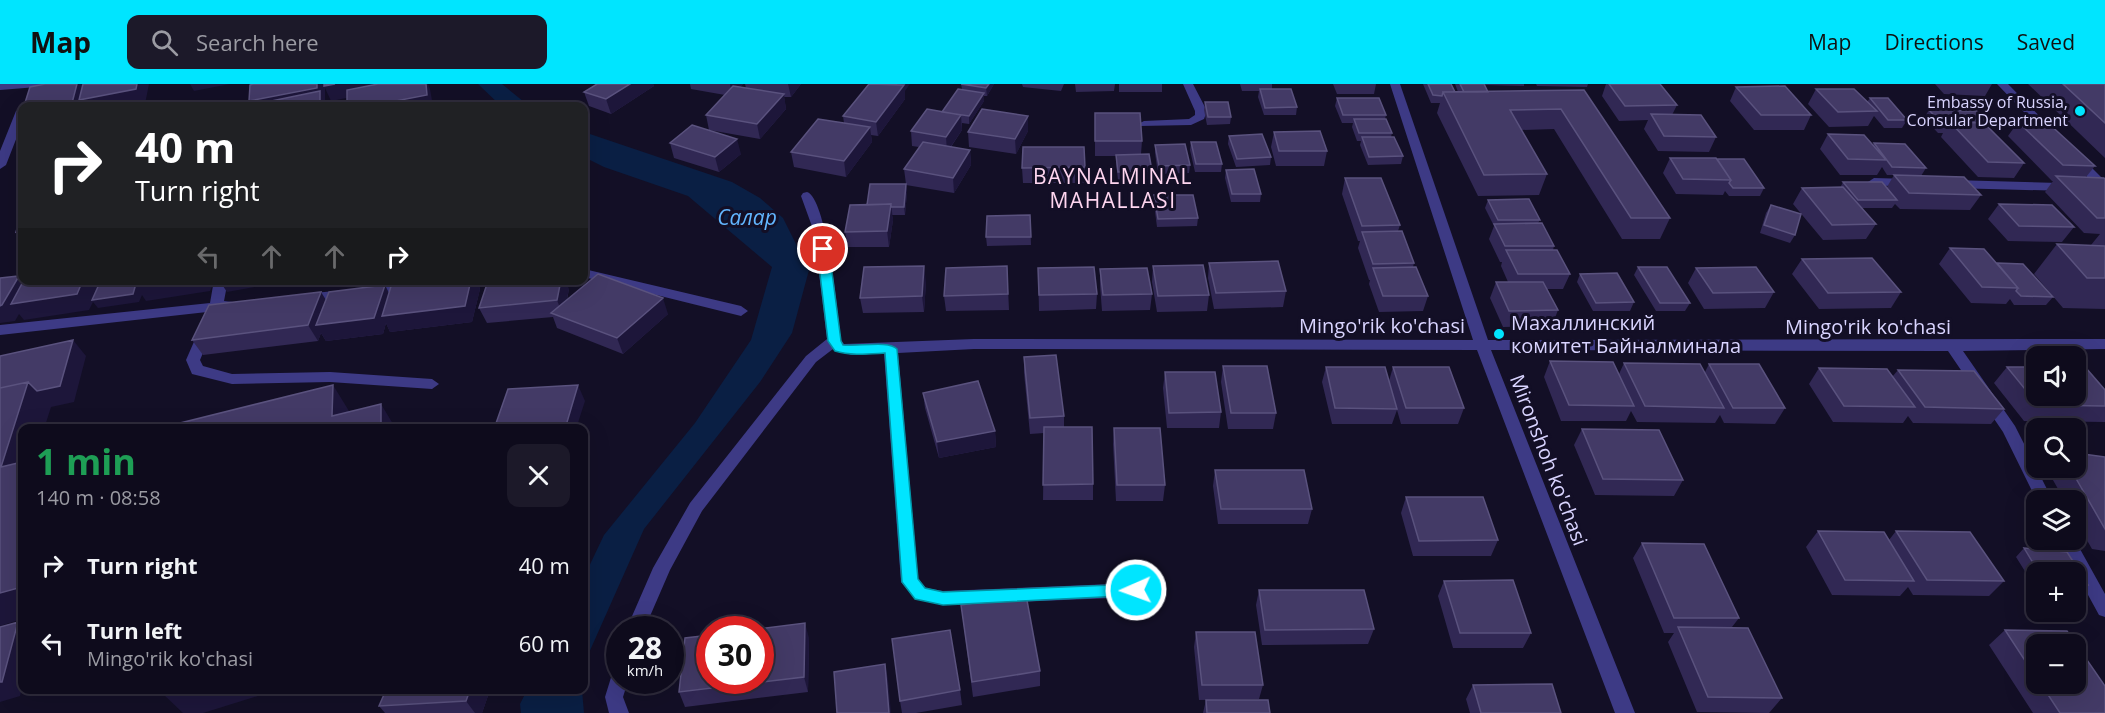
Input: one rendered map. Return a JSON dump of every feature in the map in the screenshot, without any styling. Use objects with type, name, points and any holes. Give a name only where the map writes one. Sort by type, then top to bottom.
[{"type":"street","points":[[0,87],[35,84]]},
{"type":"street","points":[[26,102],[35,84]]},
{"type":"street","points":[[1144,124],[1191,122],[1200,117],[1201,111],[1188,84]]},
{"type":"street","name":"Mironshoh ko'chasi","points":[[1395,84],[1482,345],[1625,713]]},
{"type":"street","points":[[2002,84],[2105,188]]},
{"type":"street","points":[[0,165],[18,121]]},
{"type":"street","points":[[1874,182],[1920,183]]},
{"type":"street","points":[[1943,184],[2105,188]]},
{"type":"street","points":[[641,616],[662,568],[696,507],[812,359],[834,341],[820,232],[807,196]]},
{"type":"street","points":[[588,274],[741,311]]},
{"type":"street","points":[[220,285],[216,306],[193,360],[197,370],[232,379],[330,377],[432,384]]},
{"type":"street","points":[[285,300],[424,287]]},
{"type":"street","points":[[0,330],[239,304]]},
{"type":"street","name":"Mingo'rik ko'chasi","points":[[834,341],[839,348],[852,350],[974,344],[1952,346],[2105,344]]},
{"type":"street","points":[[1952,346],[2010,430],[2040,490]]},
{"type":"street","points":[[891,349],[910,582],[921,594],[943,598],[1136,590]]},
{"type":"street","points":[[2072,550],[2105,610]]},
{"type":"street","points":[[615,694],[619,713]]},
{"type":"water","points":[[478,84],[502,84],[524,102],[497,102]]},
{"type":"water","name":"Салар","points":[[588,133],[732,182],[760,198],[783,218],[809,270],[792,333],[760,382],[644,529],[588,655],[588,569],[604,535],[695,423],[751,340],[772,267],[688,196],[604,167],[588,159]]},
{"type":"water","points":[[525,694],[582,694],[584,713],[521,713],[520,704]]},
{"type":"building","points":[[45,84],[77,84],[72,102],[25,102],[30,87]]},
{"type":"building","points":[[83,84],[137,84],[136,89],[79,100]]},
{"type":"building","points":[[317,84],[317,88],[249,101],[250,85]]},
{"type":"building","points":[[378,84],[426,84],[427,95],[391,102],[347,102],[347,90]]},
{"type":"building","points":[[597,84],[630,84],[606,99],[584,92]]},
{"type":"building","points":[[869,84],[904,85],[876,122],[843,116]]},
{"type":"building","points":[[961,84],[989,84],[986,88]]},
{"type":"building","points":[[1428,84],[1451,84],[1455,92],[1443,92],[1442,96],[1433,95]]},
{"type":"building","points":[[1460,84],[1484,84],[1488,92],[1464,92]]},
{"type":"building","points":[[1609,84],[1660,84],[1677,105],[1625,106]]},
{"type":"building","points":[[2063,84],[2105,84],[2105,123]]},
{"type":"building","points":[[733,86],[784,94],[757,124],[706,115]]},
{"type":"building","points":[[1785,86],[1811,115],[1761,115],[1736,87]]},
{"type":"building","points":[[958,89],[984,93],[969,116],[942,112]]},
{"type":"building","points":[[1260,89],[1291,89],[1297,107],[1265,108]]},
{"type":"building","points":[[1816,89],[1854,89],[1877,111],[1838,112]]},
{"type":"building","points":[[1584,90],[1670,218],[1631,218],[1561,109],[1510,110],[1547,174],[1484,175],[1443,92]]},
{"type":"building","points":[[320,91],[320,102],[266,102]]},
{"type":"building","points":[[1337,98],[1379,98],[1386,115],[1343,115]]},
{"type":"building","points":[[1870,98],[1888,98],[1907,120],[1888,120]]},
{"type":"building","points":[[1205,102],[1228,102],[1231,117],[1208,117]]},
{"type":"building","points":[[927,109],[961,115],[946,137],[911,131]]},
{"type":"building","points":[[982,109],[1028,116],[1015,139],[968,132]]},
{"type":"building","points":[[1929,110],[1977,111],[1992,126],[1984,123],[1950,122],[1948,125],[1943,125]]},
{"type":"building","points":[[1095,113],[1140,113],[1142,141],[1095,141]]},
{"type":"building","points":[[1651,114],[1701,115],[1716,137],[1664,136]]},
{"type":"building","points":[[818,119],[870,127],[844,161],[791,152]]},
{"type":"building","points":[[1354,119],[1386,119],[1392,133],[1359,133]]},
{"type":"building","points":[[1950,122],[1984,123],[2024,163],[1988,162]]},
{"type":"building","points":[[2018,122],[2047,122],[2095,166],[2063,165]]},
{"type":"building","points":[[692,125],[737,139],[715,157],[670,143]]},
{"type":"building","points":[[1320,131],[1327,151],[1279,151],[1274,132]]},
{"type":"building","points":[[1262,134],[1271,157],[1237,159],[1229,136]]},
{"type":"building","points":[[1828,134],[1864,135],[1886,160],[1848,159]]},
{"type":"building","points":[[1362,137],[1394,137],[1403,156],[1369,157]]},
{"type":"building","points":[[923,142],[970,150],[953,178],[904,169]]},
{"type":"building","points":[[1191,142],[1216,142],[1222,164],[1196,164]]},
{"type":"building","points":[[1874,143],[1905,144],[1926,168],[1892,167]]},
{"type":"building","points":[[1185,144],[1190,165],[1159,166],[1155,145]]},
{"type":"building","points":[[1023,147],[1084,147],[1085,167],[1022,168]]},
{"type":"building","points":[[1149,154],[1152,171],[1118,172],[1116,155]]},
{"type":"building","points":[[1670,158],[1716,158],[1731,180],[1683,179]]},
{"type":"building","points":[[1717,159],[1744,159],[1764,188],[1733,188],[1729,183],[1731,180]]},
{"type":"building","points":[[1254,169],[1261,194],[1232,194],[1226,170]]},
{"type":"building","points":[[1894,175],[1964,177],[1981,195],[1909,193]]},
{"type":"building","points":[[2056,176],[2104,178],[2105,218],[2097,218]]},
{"type":"building","points":[[1345,178],[1381,178],[1400,225],[1362,226]]},
{"type":"building","points":[[1843,182],[1882,182],[1897,200],[1858,200]]},
{"type":"building","points":[[870,184],[906,184],[904,207],[891,207],[891,204],[867,205]]},
{"type":"building","points":[[1843,187],[1876,224],[1832,225],[1802,188]]},
{"type":"building","points":[[1154,195],[1193,195],[1198,218],[1158,219]]},
{"type":"building","points":[[1529,199],[1540,220],[1498,220],[1488,200]]},
{"type":"building","points":[[891,204],[887,231],[845,232],[850,205]]},
{"type":"building","points":[[1999,204],[2052,205],[2074,227],[2019,226]]},
{"type":"building","points":[[1771,205],[1801,214],[1795,235],[1764,225]]},
{"type":"building","points":[[1030,215],[1031,237],[986,237],[987,216]]},
{"type":"building","points":[[1542,223],[1554,246],[1505,246],[1494,224]]},
{"type":"building","points":[[1402,231],[1414,263],[1373,264],[1362,232]]},
{"type":"building","points":[[2057,244],[2105,246],[2105,278],[2087,278]]},
{"type":"building","points":[[1950,248],[1984,249],[2018,288],[1982,287]]},
{"type":"building","points":[[1506,250],[1557,250],[1570,274],[1518,274]]},
{"type":"building","points":[[1872,258],[1901,292],[1828,293],[1802,259]]},
{"type":"building","points":[[1278,261],[1286,291],[1216,293],[1209,263]]},
{"type":"building","points":[[1997,263],[2023,264],[2053,297],[2021,296],[2016,291],[2018,288]]},
{"type":"building","points":[[1203,265],[1209,295],[1158,296],[1153,266]]},
{"type":"building","points":[[924,266],[922,296],[860,298],[864,267]]},
{"type":"building","points":[[1007,266],[1008,294],[944,296],[946,268]]},
{"type":"building","points":[[1094,267],[1097,294],[1039,295],[1038,268]]},
{"type":"building","points":[[1416,267],[1428,296],[1383,296],[1373,268]]},
{"type":"building","points":[[1638,267],[1667,267],[1690,303],[1660,303]]},
{"type":"building","points":[[1756,267],[1774,292],[1713,293],[1696,268]]},
{"type":"building","points":[[1147,268],[1152,294],[1103,295],[1100,269]]},
{"type":"building","points":[[1617,273],[1634,302],[1596,303],[1580,274]]},
{"type":"building","points":[[598,274],[663,298],[617,338],[551,313],[585,285],[588,285],[588,282]]},
{"type":"building","points":[[18,276],[0,306],[0,278]]},
{"type":"building","points":[[1496,282],[1543,282],[1558,310],[1509,311]]},
{"type":"building","points":[[21,285],[81,285],[77,294],[11,304]]},
{"type":"building","points":[[99,285],[136,285],[133,294],[92,300]]},
{"type":"building","points":[[385,285],[374,318],[316,325],[329,292]]},
{"type":"building","points":[[391,285],[470,285],[465,306],[382,316]]},
{"type":"building","points":[[487,285],[560,285],[557,300],[479,308]]},
{"type":"building","points":[[321,292],[308,325],[192,340],[209,305]]},
{"type":"building","points":[[73,340],[60,386],[37,391],[28,382],[0,388],[0,356]]},
{"type":"building","points":[[1056,355],[1064,416],[1030,418],[1024,357]]},
{"type":"building","points":[[1550,361],[1613,362],[1634,406],[1569,405]]},
{"type":"building","points":[[1624,363],[1700,364],[1724,408],[1645,406]]},
{"type":"building","points":[[1709,364],[1759,364],[1785,408],[1733,408]]},
{"type":"building","points":[[1223,366],[1267,366],[1276,413],[1231,413]]},
{"type":"building","points":[[1326,367],[1385,367],[1397,409],[1335,408]]},
{"type":"building","points":[[1393,367],[1449,367],[1464,408],[1406,408]]},
{"type":"building","points":[[2007,367],[2026,367],[2026,390]]},
{"type":"building","points":[[1819,368],[1887,369],[1915,407],[1844,406]]},
{"type":"building","points":[[2086,368],[2105,390],[2105,406],[2086,406]]},
{"type":"building","points":[[1898,370],[1974,371],[2004,409],[1925,407]]},
{"type":"building","points":[[1165,372],[1215,372],[1221,412],[1169,413]]},
{"type":"building","points":[[978,381],[995,431],[937,442],[923,393]]},
{"type":"building","points":[[28,382],[1,467],[18,463],[18,588],[0,593],[0,388]]},
{"type":"building","points":[[333,385],[332,416],[381,404],[381,424],[176,424]]},
{"type":"building","points":[[578,385],[566,424],[496,424],[508,389]]},
{"type":"building","points":[[1044,427],[1092,427],[1093,484],[1043,485]]},
{"type":"building","points":[[1114,428],[1160,428],[1165,485],[1117,485]]},
{"type":"building","points":[[1582,429],[1659,430],[1683,480],[1603,479]]},
{"type":"building","points":[[2086,454],[2105,457],[2105,529],[2086,496],[2086,490],[2083,490],[2076,478],[2086,478]]},
{"type":"building","points":[[1215,470],[1304,470],[1312,509],[1221,509]]},
{"type":"building","points":[[1406,497],[1483,497],[1498,540],[1419,541]]},
{"type":"building","points":[[1818,531],[1884,532],[1914,581],[1845,580]]},
{"type":"building","points":[[1896,531],[1970,532],[2004,581],[1927,580]]},
{"type":"building","points":[[1642,543],[1704,544],[1739,618],[1674,618]]},
{"type":"building","points":[[2024,548],[2026,550],[2067,552],[2073,562],[2032,562]]},
{"type":"building","points":[[1513,580],[1531,633],[1460,633],[1444,581]]},
{"type":"building","points":[[1259,590],[1364,590],[1374,629],[1265,630]]},
{"type":"building","points":[[1026,595],[1040,671],[972,682],[961,605]]},
{"type":"building","points":[[18,622],[2,682],[0,682],[0,627]]},
{"type":"building","points":[[805,623],[804,677],[774,681],[774,627]]},
{"type":"building","points":[[1678,627],[1748,628],[1782,698],[1708,697]]},
{"type":"building","points":[[950,630],[960,690],[900,701],[892,639]]},
{"type":"building","points":[[2005,630],[2067,631],[2069,634],[2026,634],[2026,662]]},
{"type":"building","points":[[1196,632],[1255,632],[1263,685],[1202,685]]},
{"type":"building","points":[[696,637],[696,690],[684,691],[684,647],[685,638]]},
{"type":"building","points":[[2086,658],[2105,686],[2105,713],[2060,713],[2048,694],[2086,694]]},
{"type":"building","points":[[885,664],[889,713],[837,713],[834,672]]},
{"type":"building","points":[[1552,684],[1561,713],[1481,713],[1473,685]]},
{"type":"building","points":[[384,694],[469,694],[466,701],[379,706]]},
{"type":"building","points":[[1206,700],[1268,700],[1270,713],[1207,713]]},
{"type":"place","name":"Embassy of Russia, Consular Department","points":[[2080,111]]},
{"type":"place","name":"Махаллинский комитет Байналминала","points":[[1499,334]]},
{"type":"district","name":"BAYNALMINAL MAHALLASI","points":[[1113,188]]},
{"type":"route","points":[[823,249],[834,341],[839,348],[852,350],[891,349],[910,582],[921,594],[943,598],[1136,590]]}]
